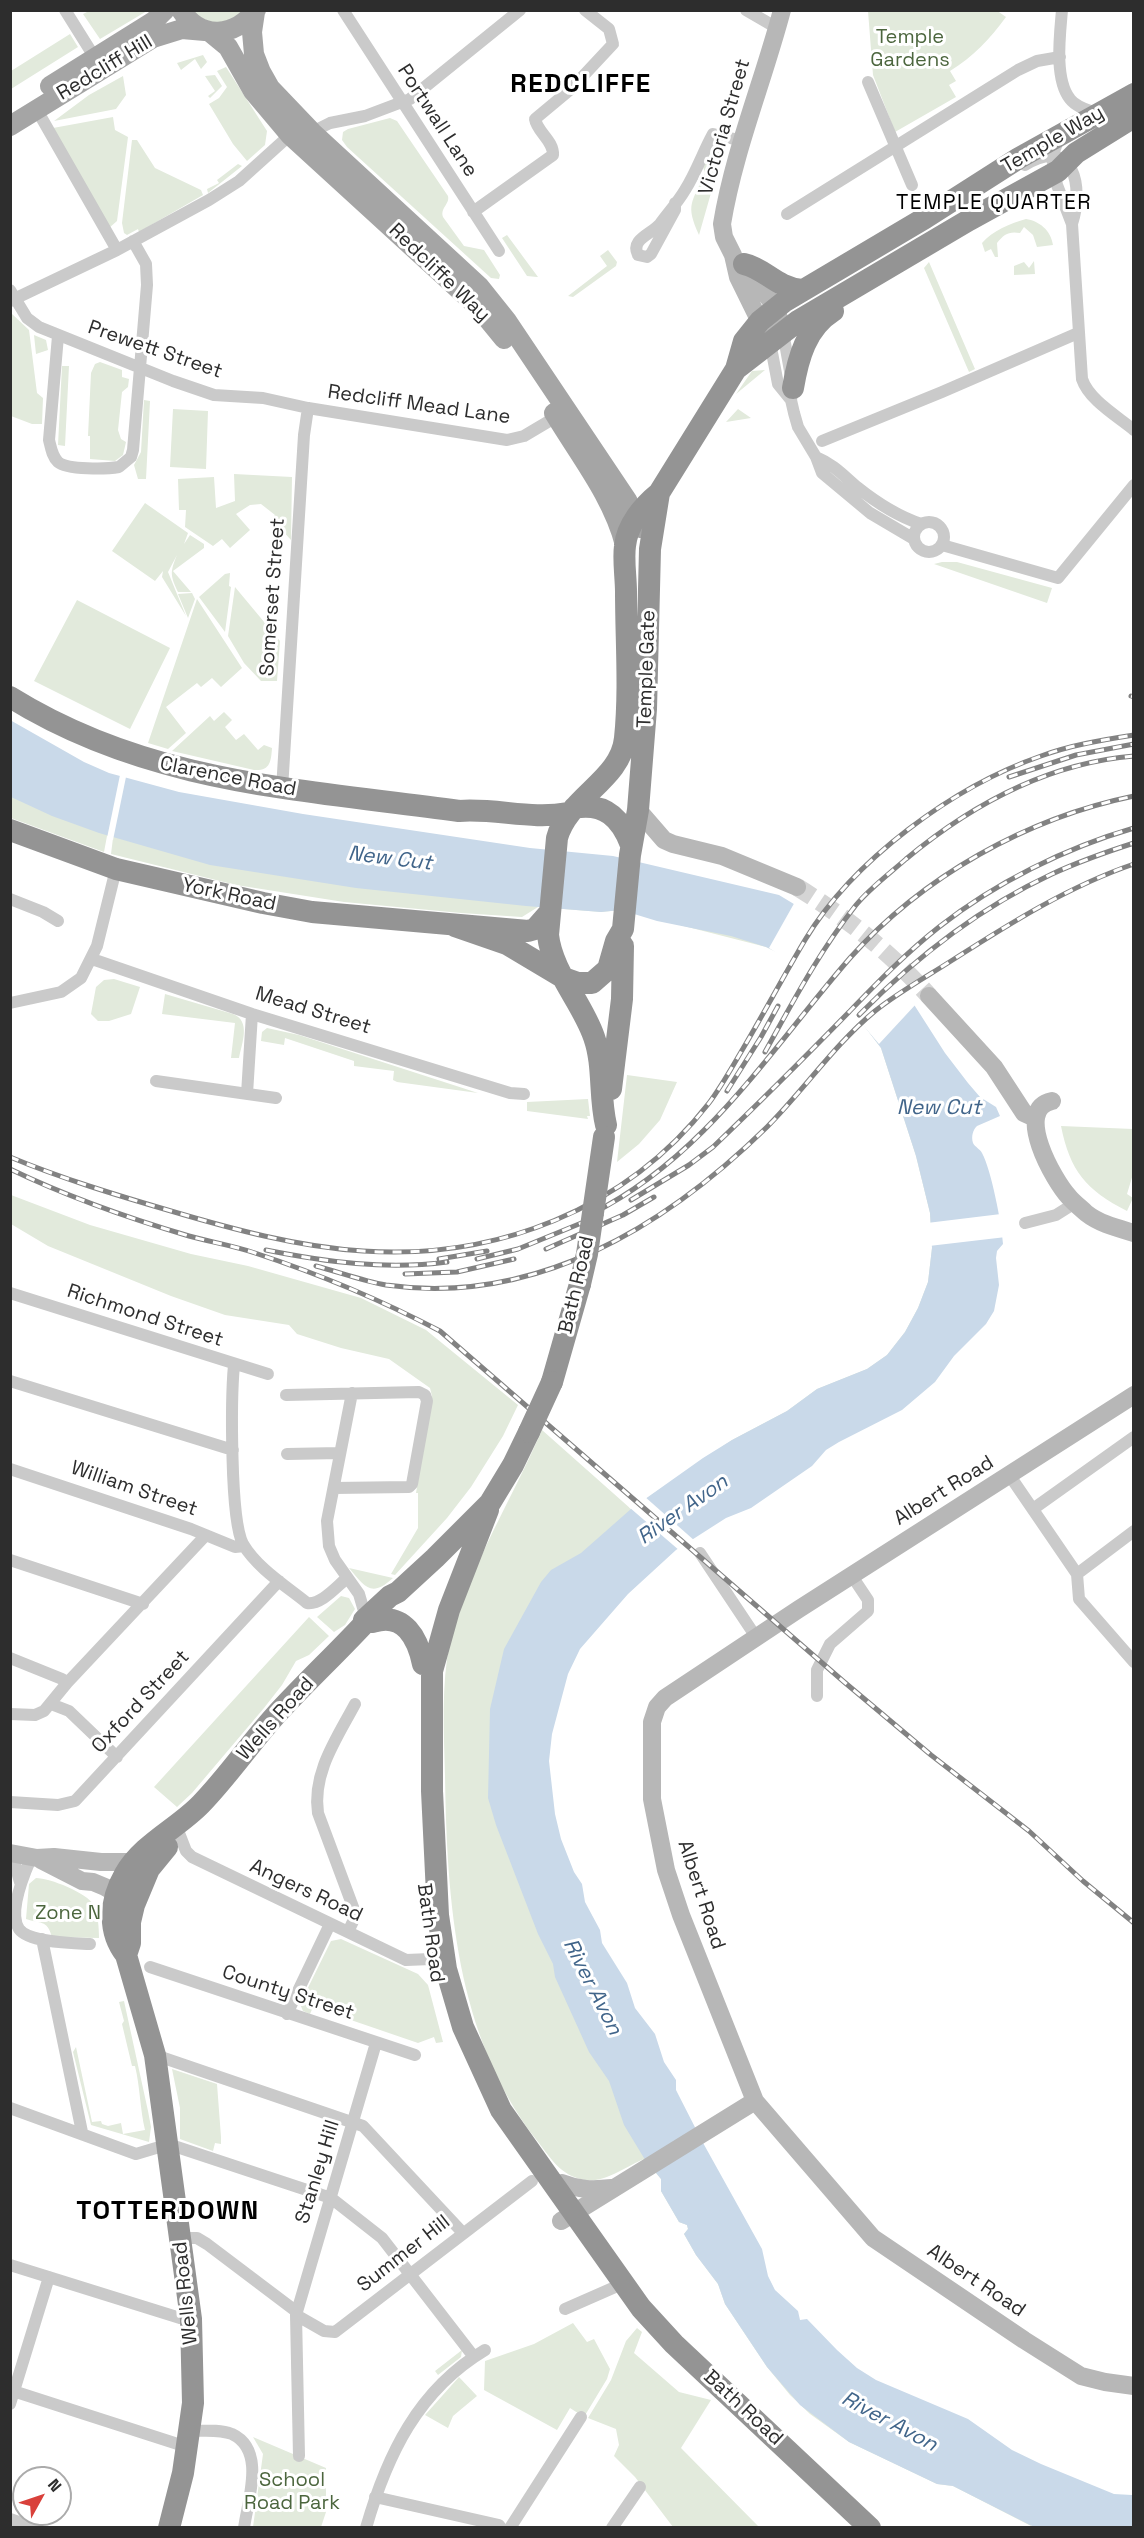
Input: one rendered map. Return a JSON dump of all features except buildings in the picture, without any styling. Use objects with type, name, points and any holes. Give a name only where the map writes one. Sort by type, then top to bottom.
[{"type":"highway","name":"Temple Way","points":[[768,314],[802,290],[993,175],[1134,94]]},
{"type":"highway","name":"Temple Way","points":[[776,337],[852,288],[1060,166],[1076,153],[1134,117]]},
{"type":"highway","points":[[1060,166],[1081,162],[1134,128]]},
{"type":"highway","points":[[738,260],[753,266],[783,286],[802,290]]},
{"type":"highway","points":[[792,394],[800,356],[808,336],[827,315],[846,302],[852,288]]},
{"type":"highway","name":"Temple Gate","points":[[625,546],[636,517],[659,493],[736,369],[744,341],[768,314]]},
{"type":"highway","name":"Temple Gate","points":[[736,369],[776,337]]},
{"type":"highway","name":"Temple Gate","points":[[620,935],[638,810],[646,710],[650,549],[659,493]]},
{"type":"highway","points":[[620,935],[597,967],[583,971],[566,964],[550,950],[547,918],[554,861],[549,835],[610,770],[624,746],[625,546]]},
{"type":"highway","name":"Clarence Road","points":[[10,697],[72,731],[154,762],[282,789],[459,811],[476,810],[540,816],[587,806],[607,810],[618,820],[631,850]]},
{"type":"highway","name":"Clarence Road","points":[[459,811],[473,818],[534,829],[549,835]]},
{"type":"highway","name":"York Road","points":[[10,830],[116,869],[251,901],[302,910],[528,932],[547,918]]},
{"type":"highway","name":"York Road","points":[[456,926],[507,944],[564,978]]},
{"type":"highway","points":[[564,978],[578,983],[592,983],[608,969],[620,935]]},
{"type":"highway","name":"Bath Road","points":[[567,2217],[531,2181],[485,2107],[468,2073],[440,1999],[431,1959],[422,1866],[419,1784],[420,1701],[423,1664],[432,1616],[462,1532],[482,1506],[526,1435],[552,1382],[580,1284],[587,1254],[618,1042],[620,935]]},
{"type":"highway","name":"Bath Road","points":[[550,950],[595,1039],[599,1054],[605,1131]]},
{"type":"highway","points":[[397,1591],[417,1560],[460,1517],[482,1506]]},
{"type":"highway","name":"Bath Road","points":[[482,1506],[486,1519],[449,1610],[432,1671],[432,1791],[438,1915],[446,1969],[463,2027],[501,2110],[590,2255],[622,2284],[674,2344],[870,2528]]},
{"type":"highway","name":"Wells Road","points":[[141,1865],[179,1833],[191,1814],[223,1780],[276,1715],[368,1622],[395,1601],[397,1591],[462,1532]]},
{"type":"highway","points":[[368,1622],[391,1619],[401,1623],[416,1639],[423,1664]]},
{"type":"highway","name":"Wells Road","points":[[169,2528],[189,2439],[193,2403],[191,2319],[156,2055],[126,1955],[130,1943],[130,1922],[123,1900],[141,1865],[178,1822],[191,1814]]},
{"type":"highway","name":"Bath Road","points":[[501,2110],[551,2174],[562,2183]]},
{"type":"main road","name":"Redcliff Hill","points":[[10,110],[154,21],[165,10]]},
{"type":"main road","name":"Redcliffe Way","points":[[181,10],[188,20],[228,47],[253,91],[290,135],[477,306],[499,333],[556,417],[608,501],[619,524],[625,546]]},
{"type":"main road","name":"Redcliff Hill","points":[[10,126],[153,38],[182,29],[229,32],[240,26],[255,11]]},
{"type":"main road","name":"Redcliffe Way","points":[[255,11],[253,46],[261,72],[281,101],[479,286],[507,321],[627,500],[650,549]]},
{"type":"street","points":[[65,10],[94,58]]},
{"type":"street","name":"Portwall Lane","points":[[343,10],[401,104],[499,251]]},
{"type":"street","points":[[312,132],[330,123],[365,116],[401,104],[430,85],[520,10]]},
{"type":"street","points":[[473,212],[553,155],[552,147],[536,125],[535,119],[571,89],[613,44],[611,31],[585,10]]},
{"type":"street","points":[[746,10],[779,19]]},
{"type":"street","points":[[1062,10],[1060,57],[1065,91],[1076,105],[1098,114]]},
{"type":"street","name":"Victoria Street","points":[[776,337],[768,314],[738,277],[738,260],[724,237],[722,224],[743,141],[779,19]]},
{"type":"street","points":[[787,214],[894,145],[1027,65],[1060,57]]},
{"type":"street","points":[[868,82],[912,185]]},
{"type":"street","points":[[37,110],[117,250]]},
{"type":"street","points":[[675,202],[686,189],[712,134],[743,141]]},
{"type":"street","points":[[12,296],[117,250],[239,182],[290,135]]},
{"type":"street","points":[[1060,135],[1060,166],[1072,224],[1082,379],[1085,387],[1134,430]]},
{"type":"street","points":[[993,175],[1009,173],[1030,162],[1060,166],[1077,184],[1077,210],[1072,224]]},
{"type":"street","points":[[58,336],[50,440],[52,452],[57,462],[66,466],[119,467],[131,458],[147,285],[146,264],[133,241]]},
{"type":"street","name":"Prewett Street","points":[[12,296],[27,318],[39,327],[141,369],[214,395],[263,398],[308,408]]},
{"type":"street","points":[[822,441],[1078,333]]},
{"type":"street","points":[[776,337],[778,384],[792,394],[798,427],[816,457],[822,473],[846,495],[882,521],[914,539],[918,547],[927,552],[934,551],[942,545],[941,528],[932,522],[921,524],[901,518],[876,501],[832,463],[816,457]]},
{"type":"street","name":"Redcliff Mead Lane","points":[[308,408],[507,440],[524,436],[556,417]]},
{"type":"street","name":"Somerset Street","points":[[282,789],[303,435],[308,408]]},
{"type":"street","points":[[942,545],[1058,578],[1134,485]]},
{"type":"street","points":[[914,539],[916,529],[921,524]]},
{"type":"street","points":[[638,810],[659,836],[674,844],[722,856],[797,887]]},
{"type":"street","points":[[10,1003],[61,992],[81,978],[92,959],[116,869]]},
{"type":"street","points":[[10,899],[44,912],[58,921]]},
{"type":"street","name":"Mead Street","points":[[92,959],[252,1014],[510,1093],[524,1094]]},
{"type":"street","points":[[929,996],[994,1067],[1024,1113],[1035,1118]]},
{"type":"street","points":[[247,1094],[252,1014]]},
{"type":"street","points":[[156,1081],[276,1098]]},
{"type":"street","points":[[1052,1101],[1042,1106],[1035,1118],[1035,1131],[1058,1181],[1075,1203],[1096,1220],[1134,1233]]},
{"type":"street","points":[[1025,1222],[1056,1215],[1075,1203]]},
{"type":"street","name":"Richmond Street","points":[[10,1293],[268,1374]]},
{"type":"street","points":[[234,1365],[233,1450],[238,1526],[244,1546],[279,1581],[307,1603],[313,1604],[347,1578]]},
{"type":"street","points":[[10,1381],[233,1450]]},
{"type":"street","points":[[286,1395],[419,1392],[425,1395],[427,1401],[412,1484],[409,1487],[334,1488]]},
{"type":"street","points":[[352,1393],[327,1521],[327,1533],[335,1560],[359,1594],[368,1622]]},
{"type":"street","name":"Albert Road","points":[[1134,1395],[756,1637],[665,1698],[657,1707],[652,1722],[652,1799],[666,1870],[681,1915],[755,2101],[873,2238],[1081,2376],[1134,2386]]},
{"type":"street","points":[[1033,1509],[1134,1437]]},
{"type":"street","points":[[287,1454],[340,1453]]},
{"type":"street","name":"William Street","points":[[10,1469],[206,1535],[235,1547],[244,1546]]},
{"type":"street","points":[[1010,1476],[1077,1574],[1079,1599],[1134,1662]]},
{"type":"street","points":[[1077,1574],[1134,1531]]},
{"type":"street","points":[[10,1714],[35,1715],[44,1711],[67,1683],[206,1535]]},
{"type":"street","points":[[700,1553],[756,1637]]},
{"type":"street","points":[[10,1560],[143,1604]]},
{"type":"street","points":[[817,1696],[817,1670],[830,1644],[868,1611],[868,1600],[852,1576]]},
{"type":"street","name":"Oxford Street","points":[[10,1803],[58,1805],[75,1801],[279,1581]]},
{"type":"street","points":[[359,1594],[397,1591]]},
{"type":"street","points":[[10,1658],[67,1683]]},
{"type":"street","points":[[51,1704],[69,1711],[117,1757]]},
{"type":"street","points":[[348,1932],[356,1915],[318,1813],[316,1795],[320,1776],[355,1704]]},
{"type":"street","name":"Angers Road","points":[[179,1833],[186,1851],[201,1862],[406,1960],[431,1959]]},
{"type":"street","points":[[90,1944],[42,1939],[14,1929],[20,1882],[11,1854],[34,1858],[54,1857],[141,1865]]},
{"type":"street","points":[[34,1858],[82,1881],[93,1882],[123,1900]]},
{"type":"street","points":[[20,1882],[34,1858]]},
{"type":"street","points":[[287,2014],[330,1924]]},
{"type":"street","points":[[42,1939],[82,2132]]},
{"type":"street","name":"County Street","points":[[150,1967],[415,2055]]},
{"type":"street","name":"Stanley Hill","points":[[299,2456],[297,2314],[376,2043]]},
{"type":"street","points":[[156,2055],[354,2121],[363,2126],[463,2233]]},
{"type":"street","points":[[567,2217],[755,2101]]},
{"type":"street","points":[[10,2108],[82,2132],[136,2154],[168,2147],[204,2155],[331,2198],[382,2238],[474,2357]]},
{"type":"street","name":"Summer Hill","points":[[297,2314],[324,2331],[335,2332],[531,2181]]},
{"type":"street","points":[[562,2183],[576,2189],[614,2188]]},
{"type":"street","points":[[180,2238],[198,2238],[297,2314]]},
{"type":"street","points":[[10,2265],[180,2318],[191,2319]]},
{"type":"street","points":[[10,2404],[49,2277]]},
{"type":"street","points":[[565,2309],[622,2284]]},
{"type":"street","points":[[366,2528],[375,2497],[409,2424],[422,2404],[437,2386],[485,2350]]},
{"type":"street","points":[[13,2391],[189,2439],[217,2431],[231,2434],[250,2451],[253,2463],[244,2528]]},
{"type":"street","points":[[375,2497],[501,2527],[581,2416]]},
{"type":"street","points":[[612,2528],[640,2487]]},
{"type":"street","points":[[10,2519],[36,2528]]},
{"type":"green space","name":"Temple Gardens","points":[[996,10],[1006,17],[1000,25],[974,54],[950,71],[956,81],[949,85],[956,97],[895,132],[873,75],[868,11]]},
{"type":"green space","points":[[89,11],[147,11],[100,39],[83,14]]},
{"type":"green space","points":[[191,11],[244,11],[229,20],[218,23],[206,20]]},
{"type":"green space","points":[[70,34],[78,47],[11,89],[11,71]]},
{"type":"green space","points":[[203,55],[207,62],[201,69],[195,59],[181,70],[177,63]]},
{"type":"green space","points":[[226,67],[267,131],[265,145],[247,161],[233,144],[209,104],[219,98],[227,87],[217,71]]},
{"type":"green space","points":[[215,75],[222,86],[210,98],[208,96],[215,91],[205,76]]},
{"type":"green space","points":[[123,76],[126,95],[116,109],[54,121],[89,95]]},
{"type":"green space","points":[[113,117],[115,130],[128,137],[117,221],[109,228],[53,128]]},
{"type":"green space","points":[[390,118],[397,121],[448,196],[443,217],[464,246],[484,250],[500,275],[499,279],[491,278],[342,140],[343,132],[348,129]]},
{"type":"green space","points":[[132,140],[137,140],[155,168],[201,190],[203,195],[139,232],[138,229],[127,235],[124,233],[122,223]]},
{"type":"green space","points":[[714,143],[722,144],[723,151],[699,235],[692,216],[692,204],[705,173],[702,164]]},
{"type":"green space","points":[[238,164],[242,166],[208,193],[207,189],[219,183],[217,180]]},
{"type":"green space","points":[[1026,219],[1044,227],[1053,245],[1037,247],[1033,235],[1024,227],[1020,233],[1013,232],[1004,235],[997,243],[998,257],[995,257],[991,249],[985,252],[982,243],[991,235],[1008,225]]},
{"type":"green space","points":[[507,235],[538,277],[527,276],[502,238]]},
{"type":"green space","points":[[608,250],[617,262],[616,266],[573,297],[568,296],[607,266],[600,256]]},
{"type":"green space","points":[[1034,261],[1035,274],[1014,275],[1014,266],[1024,262],[1029,268]]},
{"type":"green space","points":[[929,262],[975,369],[969,372],[924,268]]},
{"type":"green space","points":[[11,313],[29,330],[37,393],[43,398],[42,424],[32,424],[11,416]]},
{"type":"green space","points":[[34,335],[46,340],[48,350],[36,354]]},
{"type":"green space","points":[[100,362],[122,370],[122,377],[129,379],[128,387],[122,392],[118,430],[121,439],[126,442],[123,455],[115,461],[90,459],[90,436],[88,436],[91,373],[95,364]]},
{"type":"green space","points":[[62,366],[69,366],[65,446],[58,445]]},
{"type":"green space","points":[[765,370],[736,394],[752,371]]},
{"type":"green space","points":[[144,400],[150,401],[146,479],[138,479],[134,465],[141,452]]},
{"type":"green space","points":[[173,409],[208,411],[206,469],[170,467]]},
{"type":"green space","points":[[738,409],[751,418],[726,422]]},
{"type":"green space","points":[[234,474],[292,477],[291,540],[271,518],[275,515],[261,504],[250,505],[236,514],[250,530],[230,548],[222,539],[213,546],[185,527],[186,510],[179,510],[178,479],[214,477],[216,508],[235,501]]},
{"type":"green space","points":[[145,503],[188,533],[184,544],[190,535],[204,544],[204,548],[173,571],[191,592],[178,592],[173,581],[172,570],[177,555],[168,572],[186,616],[162,577],[163,571],[155,581],[112,551]]},
{"type":"green space","points":[[957,562],[1052,588],[1047,603],[934,564]]},
{"type":"green space","points":[[230,573],[229,586],[231,587],[225,632],[199,597],[225,574]]},
{"type":"green space","points":[[235,587],[280,641],[277,681],[261,681],[244,663],[228,636]]},
{"type":"green space","points":[[192,593],[195,599],[188,618],[178,594]]},
{"type":"green space","points":[[197,599],[242,668],[221,687],[212,678],[201,687],[197,683],[166,707],[186,733],[168,749],[148,743]]},
{"type":"green space","points":[[77,600],[170,648],[130,729],[34,681]]},
{"type":"green space","points":[[224,712],[232,720],[225,727],[236,740],[244,734],[258,750],[264,745],[272,748],[269,765],[263,769],[254,770],[172,751],[210,716],[214,721]]},
{"type":"green space","points":[[10,771],[741,922],[868,1012],[949,1210],[915,1345],[699,1481],[509,1737],[720,2261],[1033,2527],[953,2486],[937,2484],[849,2442],[810,2414],[790,2395],[767,2367],[725,2304],[718,2284],[696,2255],[684,2234],[688,2229],[687,2225],[679,2222],[661,2191],[661,2179],[644,2159],[608,2177],[593,2180],[576,2178],[556,2165],[509,2098],[488,2056],[472,2011],[461,1966],[449,1871],[444,1691],[450,1641],[456,1616],[470,1579],[542,1430],[631,1509],[732,1440],[787,1411],[817,1389],[867,1369],[887,1355],[905,1332],[918,1308],[928,1282],[932,1248],[930,1213],[916,1156],[881,1048],[842,997],[791,959],[766,947],[621,910],[601,912],[538,907],[522,917],[344,902],[236,885],[111,854],[113,838],[107,836],[104,852],[11,818]]},
{"type":"green space","points":[[114,979],[140,987],[131,1014],[109,1021],[98,1021],[91,1014],[96,987],[104,980]]},
{"type":"green space","points":[[165,994],[239,1017],[244,1033],[239,1058],[231,1058],[235,1023],[162,1014]]},
{"type":"green space","points":[[267,1028],[299,1035],[478,1093],[397,1082],[393,1080],[394,1071],[354,1066],[354,1061],[285,1038],[284,1045],[261,1041],[262,1032]]},
{"type":"green space","points":[[627,1075],[677,1082],[660,1120],[639,1144],[617,1162]]},
{"type":"green space","points":[[588,1099],[590,1116],[587,1116],[588,1119],[527,1111],[527,1102]]},
{"type":"green space","points":[[1061,1126],[1133,1129],[1133,1174],[1127,1194],[1133,1198],[1127,1211],[1090,1187],[1082,1178],[1069,1155]]},
{"type":"green space","points":[[11,1195],[90,1225],[361,1298],[426,1330],[518,1405],[503,1436],[471,1487],[447,1518],[395,1575],[391,1574],[418,1528],[418,1493],[416,1493],[432,1396],[430,1388],[389,1359],[341,1348],[297,1334],[289,1325],[225,1315],[171,1296],[48,1246],[11,1224]]},
{"type":"green space","points":[[349,1568],[393,1578],[379,1588],[369,1588]]},
{"type":"green space","points":[[341,1596],[349,1598],[355,1609],[345,1625],[334,1632],[317,1617]]},
{"type":"green space","points":[[309,1617],[329,1636],[309,1655],[296,1661],[282,1685],[264,1708],[192,1793],[177,1807],[154,1787]]},
{"type":"green space","name":"Zone N","points":[[36,1878],[68,1887],[90,1900],[96,1913],[99,1938],[52,1937],[48,1927],[26,1919],[29,1884]]},
{"type":"green space","points":[[341,1939],[418,1974],[428,1985],[443,2042],[436,2043],[434,2037],[418,2043],[313,2007],[310,2014],[303,2011],[300,2004],[331,1941]]},
{"type":"green space","points":[[124,2001],[151,2127],[149,2142],[91,2125],[73,2052],[76,2047],[92,2122],[101,2121],[102,2124],[108,2126],[121,2123],[123,2134],[145,2130],[137,2074],[135,2066],[132,2066],[122,2024],[124,2021],[119,2002]]},
{"type":"green space","points":[[172,2069],[217,2084],[221,2144],[215,2143],[213,2151],[180,2139],[180,2108]]},
{"type":"green space","points":[[573,2323],[587,2342],[594,2339],[610,2369],[607,2379],[584,2417],[570,2408],[557,2430],[484,2390],[485,2361],[534,2344]]},
{"type":"green space","points":[[637,2328],[642,2332],[634,2353],[679,2392],[711,2400],[681,2448],[759,2527],[673,2527],[635,2477],[614,2456],[619,2445],[616,2429],[588,2418],[611,2380],[626,2341]]},
{"type":"green space","points":[[462,2350],[461,2357],[438,2375],[435,2371]]},
{"type":"green space","points":[[459,2377],[477,2396],[453,2416],[448,2428],[425,2415]]},
{"type":"green space","name":"School Road Park","points":[[253,2437],[326,2468],[326,2512],[321,2527],[253,2527],[263,2454]]},
{"type":"water","points":[[10,720],[84,762],[109,773],[179,792],[303,814],[530,848],[613,856],[779,895],[865,947],[904,989],[945,1053],[968,1083],[980,1097],[996,1107],[1000,1116],[977,1126],[972,1138],[973,1143],[982,1153],[989,1171],[1003,1244],[997,1251],[996,1258],[999,1285],[994,1311],[986,1324],[954,1356],[935,1382],[902,1410],[826,1450],[812,1466],[751,1508],[726,1518],[676,1550],[628,1594],[580,1649],[568,1674],[552,1734],[549,1761],[555,1814],[561,1839],[574,1872],[582,1884],[585,1902],[600,1930],[602,1943],[627,1983],[635,2008],[655,2034],[664,2062],[676,2080],[676,2090],[762,2249],[768,2276],[775,2290],[798,2311],[800,2320],[807,2319],[857,2368],[876,2380],[968,2419],[1012,2450],[1041,2464],[1114,2494],[1132,2495],[1133,2527],[1034,2527],[953,2486],[937,2484],[849,2442],[800,2405],[767,2367],[725,2304],[718,2284],[696,2255],[684,2234],[688,2229],[687,2225],[679,2222],[661,2191],[661,2179],[644,2158],[624,2125],[609,2081],[589,2052],[555,1977],[553,1964],[538,1934],[496,1825],[488,1798],[490,1709],[504,1649],[541,1582],[551,1570],[581,1553],[631,1509],[703,1458],[787,1411],[817,1389],[867,1369],[887,1355],[905,1332],[918,1308],[928,1282],[932,1248],[930,1213],[916,1156],[881,1048],[842,997],[791,959],[766,947],[731,936],[657,921],[621,910],[601,912],[526,906],[356,888],[210,865],[99,833],[52,816],[11,797]]},
{"type":"pier","points":[[120,775],[126,777],[113,840],[107,838]]},
{"type":"pier","points":[[796,900],[867,945],[892,969],[917,1003],[879,1044],[850,1010],[822,983],[769,948]]},
{"type":"pier","points":[[1001,1214],[1005,1222],[1006,1237],[929,1246],[927,1223]]},
{"type":"pier","points":[[644,1496],[695,1541],[680,1551],[629,1507]]},
{"type":"tunnel","points":[[797,887],[867,937],[929,996]]},
{"type":"railway","points":[[10,1157],[90,1186],[194,1218],[241,1231],[339,1249],[412,1252],[461,1247],[509,1236],[554,1220],[598,1199],[638,1173],[676,1140],[718,1091],[805,940],[825,910],[850,882],[908,829],[974,786],[1008,769],[1064,749],[1134,735]]},
{"type":"railway","points":[[1009,777],[1076,755],[1134,744]]},
{"type":"railway","points":[[765,1052],[830,940],[867,893],[906,859],[957,821],[1012,790],[1071,767],[1134,756]]},
{"type":"railway","points":[[591,1214],[631,1191],[702,1133],[763,1065],[850,958],[910,901],[979,854],[1016,835],[1094,806],[1134,796]]},
{"type":"railway","points":[[631,1200],[689,1165],[713,1147],[892,968],[961,911],[1032,868],[1082,846],[1134,828]]},
{"type":"railway","points":[[859,1015],[902,974],[974,918],[1026,887],[1062,870],[1134,843]]},
{"type":"railway","points":[[316,1266],[386,1285],[441,1288],[494,1283],[545,1271],[594,1251],[641,1226],[685,1197],[727,1163],[781,1113],[846,1038],[884,1004],[1040,907],[1086,883],[1134,864]]},
{"type":"railway","points":[[727,1091],[778,1006]]},
{"type":"railway","points":[[10,1169],[76,1198],[121,1214],[303,1270],[372,1298],[440,1331],[843,1681],[931,1755],[1029,1831],[1083,1881],[1134,1923]]},
{"type":"railway","points":[[546,1249],[623,1215],[654,1197]]},
{"type":"railway","points":[[477,1259],[518,1249],[601,1215]]},
{"type":"railway","points":[[266,1250],[356,1264],[401,1265],[447,1262]]},
{"type":"railway","points":[[439,1259],[487,1251]]},
{"type":"railway","points":[[405,1274],[457,1272],[514,1259]]},
{"type":"district","name":"REDCLIFFE","points":[[581,85]]},
{"type":"district","name":"TEMPLE QUARTER","points":[[994,203]]},
{"type":"district","name":"TOTTERDOWN","points":[[168,2212]]},
{"type":"water label","name":"New Cut","points":[[390,859]]},
{"type":"water label","name":"New Cut","points":[[939,1108]]},
{"type":"water label","name":"River Avon","points":[[683,1510]]},
{"type":"water label","name":"River Avon","points":[[592,1987]]},
{"type":"water label","name":"River Avon","points":[[889,2422]]}]
